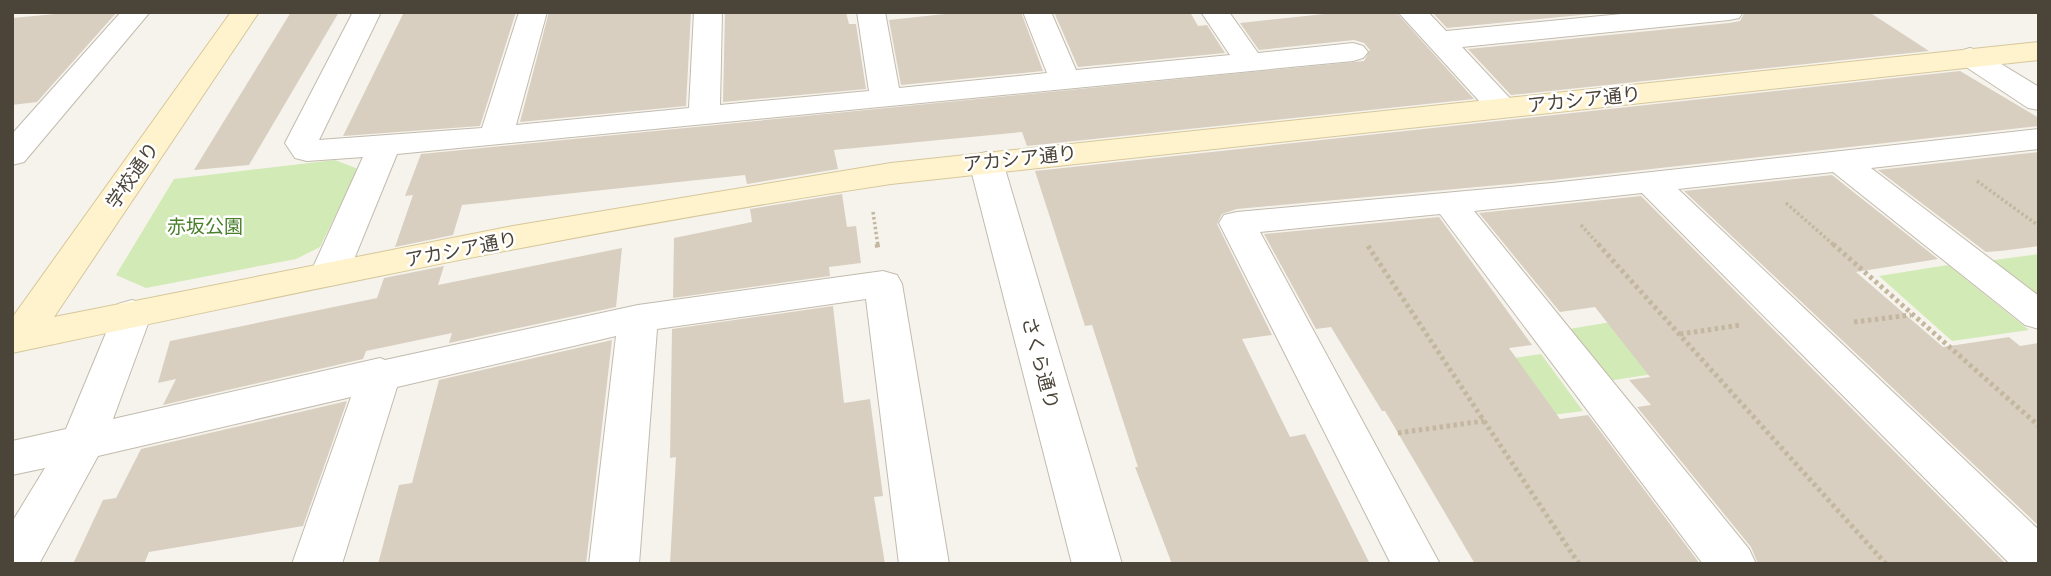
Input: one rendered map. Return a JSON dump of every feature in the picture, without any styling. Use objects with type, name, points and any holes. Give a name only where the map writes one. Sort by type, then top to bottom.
[{"type":"street","points":[[12,155],[136,12]]},
{"type":"street","name":"学校通り","points":[[15,339],[245,12]]},
{"type":"street","points":[[367,12],[301,143],[307,151],[496,137],[885,96],[1353,52]]},
{"type":"street","points":[[496,137],[533,12]]},
{"type":"street","points":[[704,116],[708,12]]},
{"type":"street","points":[[871,12],[885,96]]},
{"type":"street","points":[[1038,12],[1065,80]]},
{"type":"street","points":[[1216,12],[1248,61]]},
{"type":"street","points":[[1412,12],[1503,108]]},
{"type":"street","points":[[1438,41],[1587,19],[1729,12]]},
{"type":"street","name":"アカシア通り","points":[[15,339],[132,313],[685,205],[869,177],[986,162],[2039,51]]},
{"type":"street","points":[[1970,57],[2039,101]]},
{"type":"street","points":[[1416,564],[1237,223],[1450,204],[1838,159],[2035,143]]},
{"type":"street","points":[[329,274],[384,146]]},
{"type":"street","points":[[1838,159],[2039,316]]},
{"type":"street","name":"さくら通り","points":[[986,162],[1097,564]]},
{"type":"street","points":[[1650,182],[2039,561]]},
{"type":"street","points":[[1450,204],[1732,564]]},
{"type":"street","points":[[12,458],[82,444],[380,373],[638,318],[883,284],[924,564]]},
{"type":"street","points":[[13,564],[82,444],[132,313]]},
{"type":"street","points":[[614,564],[638,318]]},
{"type":"street","points":[[317,564],[380,373]]},
{"type":"path","points":[[1934,150],[2039,226]]},
{"type":"path","points":[[1748,170],[2039,426]]},
{"type":"path","points":[[869,177],[883,284]]},
{"type":"path","points":[[1552,193],[1886,564]]},
{"type":"path","points":[[1346,213],[1579,564]]},
{"type":"path","points":[[1679,334],[1790,319]]},
{"type":"path","points":[[1350,439],[1483,421]]},
{"type":"green space","name":"赤坂公園","points":[[335,160],[358,169],[320,247],[296,259],[146,288],[116,275],[174,179]]},
{"type":"green space","points":[[2039,254],[2039,301],[1987,261]]},
{"type":"green space","points":[[1948,265],[2029,330],[1952,341],[1879,276]]},
{"type":"green space","points":[[1653,315],[1699,367],[1601,382],[1563,330]]},
{"type":"green space","points":[[1541,354],[1583,411],[1500,422],[1462,366]]},
{"type":"building","points":[[77,12],[117,12],[37,102],[12,105],[12,18]]},
{"type":"building","points":[[291,12],[339,12],[249,165],[194,170]]},
{"type":"building","points":[[404,12],[516,12],[480,126],[343,136]]},
{"type":"building","points":[[549,12],[691,12],[686,106],[520,122]]},
{"type":"building","points":[[725,12],[846,12],[849,24],[856,24],[866,89],[723,102]]},
{"type":"building","points":[[963,12],[1021,12],[1043,71],[901,85],[889,20]]},
{"type":"building","points":[[1054,12],[1190,12],[1198,26],[1207,25],[1225,53],[1078,67]]},
{"type":"building","points":[[1343,12],[1396,12],[1474,99],[1027,146],[1022,132],[834,150],[838,169],[747,184],[745,175],[462,205],[453,235],[395,247],[413,195],[405,196],[421,154],[1364,61],[1370,50],[1364,43],[1354,40],[1259,50],[1240,23]]},
{"type":"building","points":[[1432,12],[1612,12],[1447,28]]},
{"type":"building","points":[[1745,12],[1869,12],[1929,51],[1511,95],[1468,49],[1729,23],[1740,21]]},
{"type":"building","points":[[1960,71],[2039,118],[2039,126],[1552,180],[1237,209],[1222,214],[1217,224],[1272,335],[1242,339],[1290,437],[1305,434],[1370,564],[1172,564],[1135,467],[1138,467],[1092,325],[1085,326],[1035,171]]},
{"type":"building","points":[[2039,152],[2039,246],[2000,251],[1986,252],[1878,170]]},
{"type":"building","points":[[1832,175],[1938,259],[1856,272],[1943,347],[2009,337],[2020,346],[2039,343],[2039,526],[1684,191]]},
{"type":"building","points":[[842,194],[847,227],[856,226],[861,263],[829,267],[830,276],[673,298],[674,238],[752,222],[750,209]]},
{"type":"building","points":[[1641,196],[2006,564],[1758,564],[1751,547],[1637,407],[1651,405],[1629,380],[1650,377],[1595,307],[1560,312],[1479,213]]},
{"type":"building","points":[[1439,217],[1532,345],[1509,348],[1560,419],[1588,415],[1700,564],[1475,564],[1385,411],[1382,411],[1331,327],[1316,329],[1264,234]]},
{"type":"building","points":[[622,248],[616,307],[449,343],[452,333],[366,351],[363,359],[163,405],[176,379],[158,383],[170,341],[377,298],[384,278],[444,266],[438,285]]},
{"type":"building","points":[[833,306],[844,403],[870,399],[883,496],[874,497],[885,564],[670,564],[676,457],[670,458],[672,329]]},
{"type":"building","points":[[612,340],[586,564],[378,564],[399,485],[412,483],[439,380]]},
{"type":"building","points":[[347,401],[303,526],[149,552],[144,564],[73,564],[103,500],[116,498],[141,449]]}]
